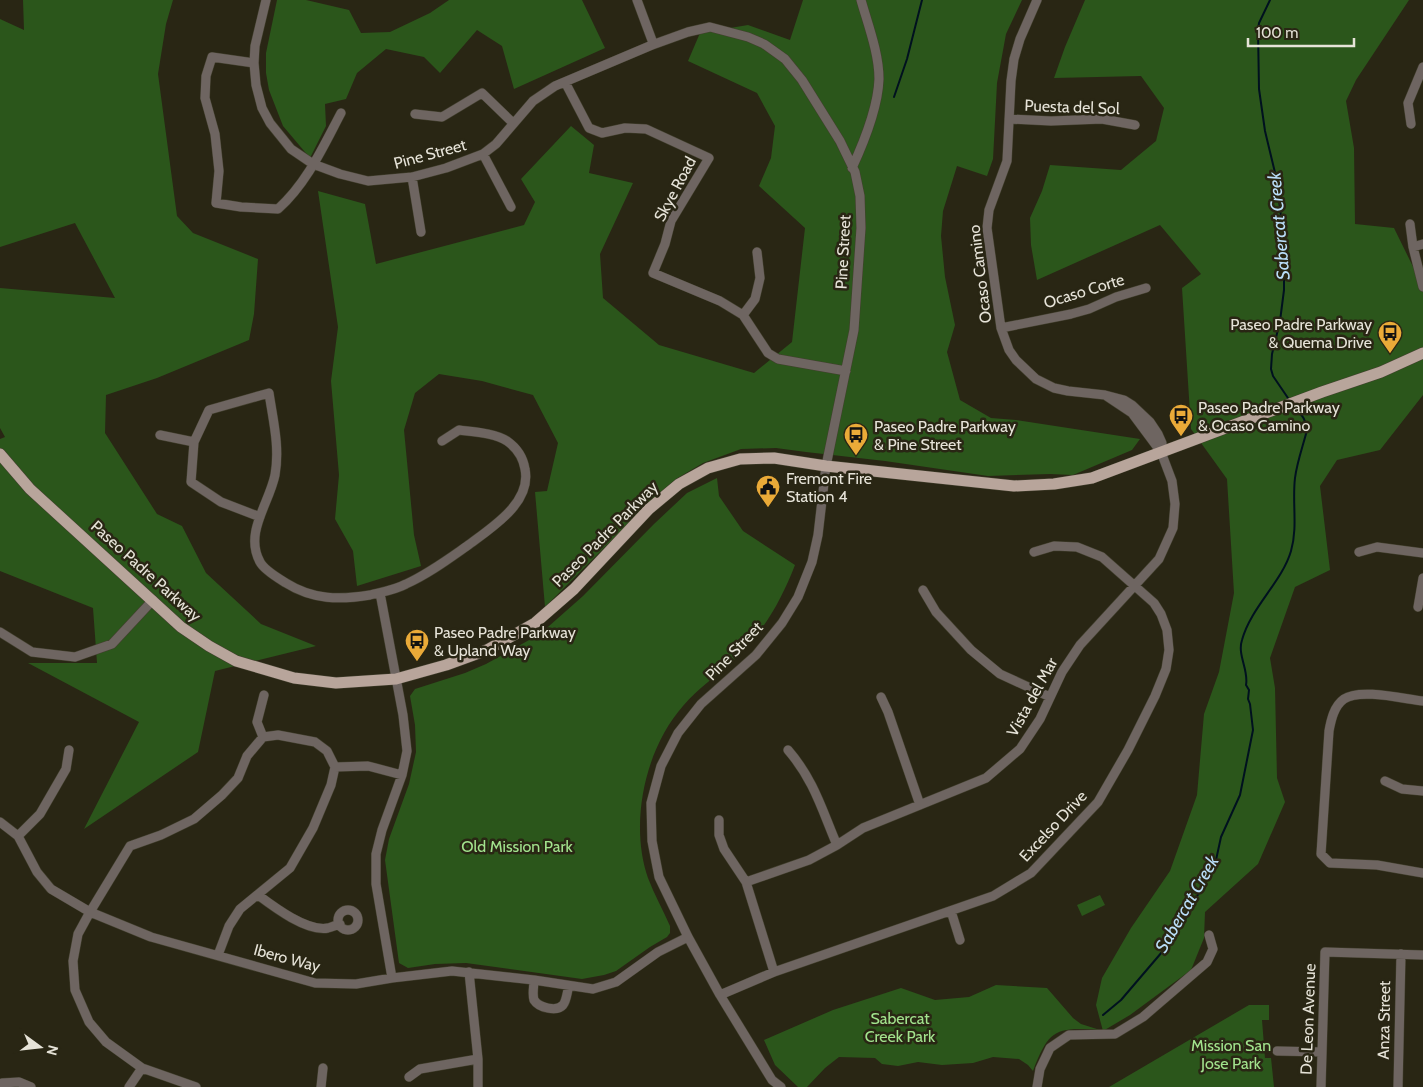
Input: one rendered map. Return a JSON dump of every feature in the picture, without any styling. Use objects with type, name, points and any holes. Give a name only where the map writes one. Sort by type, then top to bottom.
[{"type":"main road","name":"Paseo Padre Parkway","points":[[0,454],[30,489],[181,627],[209,646],[236,661],[294,678],[336,683],[396,680],[487,650],[535,623],[574,589],[649,509],[679,484],[708,468],[740,459],[774,458],[826,466],[1014,486],[1054,484],[1092,478],[1322,392],[1381,372],[1423,353]]},
{"type":"street","name":"Pine Street","points":[[266,0],[255,46],[254,63],[256,85],[262,108],[270,123],[292,149],[313,164],[340,174],[368,181],[412,177],[446,168],[483,154],[496,144],[533,101],[555,86],[652,45],[688,32],[710,27],[764,44],[785,59],[802,80],[840,141],[852,168],[860,196],[861,228],[854,330],[826,466],[818,535],[812,562],[798,597],[782,623],[756,655],[701,704],[678,733],[661,766],[651,803],[652,841],[659,877],[688,937],[720,996],[772,1080],[781,1087]]},
{"type":"street","points":[[637,0],[653,43],[652,45]]},
{"type":"street","points":[[852,168],[870,125],[879,80],[876,56],[860,0]]},
{"type":"street","name":"Ocaso Camino","points":[[1038,0],[1020,39],[1014,59],[1008,119],[1007,160],[989,210],[987,228],[1001,328],[1009,350],[1016,360],[1036,379],[1054,388],[1105,395],[1124,400],[1141,412],[1158,434],[1162,443],[1161,452]]},
{"type":"street","points":[[254,63],[212,57],[206,76],[205,98],[215,134],[219,171],[216,203],[241,207],[278,209],[292,196],[313,164],[341,113]]},
{"type":"street","points":[[1411,124],[1408,103],[1423,67]]},
{"type":"street","name":"Skye Road","points":[[565,82],[589,128],[602,133],[625,128],[646,129],[709,158],[672,221],[665,244],[652,273],[720,301],[743,315],[768,353],[778,359],[846,371]]},
{"type":"street","points":[[415,114],[442,117],[482,93],[513,123]]},
{"type":"street","name":"Puesta del Sol","points":[[1008,119],[1051,121],[1102,119],[1135,124]]},
{"type":"street","points":[[483,154],[511,207]]},
{"type":"street","points":[[412,177],[421,232]]},
{"type":"street","points":[[1410,224],[1413,248],[1423,287]]},
{"type":"street","points":[[1413,248],[1423,244]]},
{"type":"street","points":[[743,315],[755,299],[760,278],[757,252]]},
{"type":"street","name":"Ocaso Corte","points":[[1001,328],[1071,314],[1146,288]]},
{"type":"street","points":[[260,517],[221,502],[191,482],[194,442],[208,410],[269,393],[278,444],[275,476],[260,517],[254,545],[260,564],[295,589],[314,596],[346,598],[380,593],[404,586],[436,568],[487,531],[513,508],[525,485],[526,472],[523,459],[516,448],[506,440],[488,434],[459,430],[442,441]]},
{"type":"street","points":[[160,435],[194,442]]},
{"type":"street","name":"Vista del Mar","points":[[746,882],[810,860],[863,828],[986,778],[1020,749],[1040,719],[1062,672],[1080,645],[1160,559],[1174,528],[1175,504],[1173,489],[1161,452]]},
{"type":"street","name":"Excelso Drive","points":[[720,996],[774,972],[993,896],[1031,873],[1098,802],[1128,750],[1155,696],[1166,669],[1169,650],[1167,630],[1162,614],[1154,603],[1102,557],[1077,547],[1054,546],[1034,552]]},
{"type":"street","points":[[1359,552],[1377,547],[1423,553]]},
{"type":"street","points":[[1418,607],[1423,578]]},
{"type":"street","points":[[924,590],[936,612],[972,650],[1000,674],[1050,697]]},
{"type":"street","points":[[380,593],[403,715],[407,751],[402,775],[382,830],[376,854],[376,884],[392,978]]},
{"type":"street","points":[[0,632],[32,652],[75,657],[112,644],[153,600]]},
{"type":"street","points":[[1423,701],[1362,694],[1344,699],[1333,713],[1328,731],[1321,854],[1330,863],[1377,865],[1423,873]]},
{"type":"street","points":[[263,737],[257,722],[264,695]]},
{"type":"street","points":[[881,698],[888,712],[920,805]]},
{"type":"street","points":[[196,1087],[142,1068],[106,1042],[89,1022],[75,990],[73,961],[78,934],[130,846],[162,835],[194,819],[222,795],[238,778],[247,756],[263,737],[278,735],[315,742],[327,751],[335,767],[331,785],[313,828],[290,868],[240,909],[229,926],[218,955]]},
{"type":"street","points":[[18,836],[40,814],[66,769],[69,750]]},
{"type":"street","points":[[788,750],[800,764],[816,792],[837,845]]},
{"type":"street","points":[[335,767],[368,766],[402,775]]},
{"type":"street","points":[[1385,781],[1402,789],[1423,791]]},
{"type":"street","points":[[719,820],[719,835],[724,849],[746,882],[774,972]]},
{"type":"street","name":"Ibero Way","points":[[0,822],[18,836],[37,872],[51,889],[90,912],[151,937],[315,983],[356,984],[452,971],[594,989],[616,982],[658,952],[688,937]]},
{"type":"street","points":[[258,895],[290,918],[318,927],[328,928],[340,924]]},
{"type":"street","points":[[951,911],[960,940]]},
{"type":"street","points":[[1037,1087],[1040,1069],[1050,1048],[1069,1035],[1115,1034],[1144,1017],[1207,962],[1213,949],[1209,935]]},
{"type":"street","name":"De Leon Avenue","points":[[1321,1087],[1325,952],[1401,954]]},
{"type":"street","points":[[1401,954],[1423,955]]},
{"type":"street","name":"Anza Street","points":[[1398,1087],[1401,954]]},
{"type":"street","points":[[469,972],[478,1059],[478,1087]]},
{"type":"street","points":[[534,980],[534,1000],[540,1006],[554,1009],[564,1004],[569,986]]},
{"type":"street","points":[[1277,1051],[1322,1052]]},
{"type":"street","points":[[409,1077],[420,1069],[478,1059]]},
{"type":"street","points":[[129,1087],[142,1068]]},
{"type":"street","points":[[321,1087],[323,1068]]},
{"type":"street","points":[[2,1083],[19,1082],[31,1087]]},
{"type":"green space","points":[[23,0],[173,0],[166,24],[158,74],[177,216],[193,233],[258,259],[254,314],[249,340],[157,378],[106,395],[105,433],[157,514],[182,526],[206,573],[261,624],[316,646],[215,671],[198,752],[84,829],[139,722],[28,663],[97,663],[93,608],[0,571],[0,439],[5,437],[0,428],[0,288],[115,298],[75,223],[0,247],[0,19],[24,30]]},
{"type":"green space","points":[[277,0],[306,0],[349,10],[361,33],[390,32],[430,13],[449,0],[582,0],[605,48],[514,89],[502,46],[477,30],[440,73],[424,57],[386,49],[357,73],[346,99],[325,104],[326,126],[310,158],[283,126],[269,90],[266,73],[266,53]]},
{"type":"green space","points":[[803,0],[1022,0],[1006,34],[997,83],[993,159],[987,176],[957,166],[943,211],[941,236],[945,277],[955,325],[947,352],[960,400],[991,418],[1016,420],[1140,439],[1132,450],[1073,475],[988,476],[776,448],[741,449],[703,463],[676,479],[657,495],[545,607],[535,492],[547,491],[558,443],[533,395],[482,381],[439,374],[415,393],[404,430],[414,535],[421,566],[357,586],[353,551],[335,519],[339,475],[331,381],[338,327],[318,191],[365,204],[376,264],[524,225],[535,202],[521,179],[571,126],[594,145],[589,173],[633,183],[600,254],[603,298],[659,345],[754,373],[792,342],[805,228],[759,186],[771,158],[775,126],[757,93],[688,61],[700,33],[748,25],[790,40]]},
{"type":"green space","points":[[1085,0],[1409,0],[1356,80],[1346,101],[1354,148],[1355,224],[1394,228],[1423,287],[1423,395],[1380,450],[1337,460],[1320,486],[1330,570],[1295,587],[1270,658],[1275,688],[1277,778],[1285,802],[1258,864],[1205,912],[1204,938],[1191,970],[1130,1015],[1103,1031],[1096,1005],[1102,978],[1131,928],[1170,871],[1197,795],[1204,714],[1219,672],[1234,593],[1227,479],[1191,429],[1182,288],[1201,274],[1160,225],[1037,280],[1031,245],[1030,218],[1042,191],[1050,165],[1121,170],[1156,141],[1164,108],[1141,76],[1054,78]]},
{"type":"green space","name":"Old Mission Park","points":[[717,478],[719,496],[743,531],[795,565],[784,591],[762,628],[734,660],[695,693],[683,706],[670,723],[650,765],[641,811],[642,857],[648,878],[670,926],[670,933],[667,937],[616,971],[582,979],[466,963],[435,964],[408,968],[399,963],[385,860],[389,839],[409,784],[416,752],[415,725],[410,696],[415,689],[465,673],[486,664],[540,634],[583,596],[687,493]]},
{"type":"green space","points":[[1100,895],[1105,905],[1082,916],[1077,905]]},
{"type":"green space","name":"Sabercat Creek Park","points":[[996,985],[1047,988],[1073,1018],[1081,1024],[1100,1030],[1073,1029],[1056,1034],[1044,1046],[1033,1071],[1019,1059],[993,1057],[973,1063],[942,1065],[918,1062],[898,1066],[882,1064],[875,1058],[839,1057],[825,1068],[807,1087],[798,1087],[775,1065],[764,1040],[833,1010],[901,988],[935,1000],[969,997]]},
{"type":"green space","name":"Mission San Jose Park","points":[[1249,1005],[1269,1005],[1269,1020],[1262,1020],[1265,1058],[1271,1058],[1274,1087],[1109,1087]]},
{"type":"waterway","points":[[894,97],[907,59],[922,0]]},
{"type":"waterway","name":"Sabercat Creek","points":[[1270,0],[1259,23],[1258,30],[1259,89],[1265,131],[1279,184],[1278,191],[1284,242],[1284,290],[1271,369],[1273,376],[1290,401]]},
{"type":"waterway","name":"Sabercat Creek","points":[[1103,1015],[1121,1000],[1168,945],[1182,925],[1216,860],[1221,837],[1240,795],[1253,730],[1248,699],[1249,690],[1246,685],[1241,646],[1246,628],[1281,573],[1287,562],[1293,542],[1295,478],[1307,430],[1303,417],[1294,406]]},
{"type":"place","name":"Paseo Padre Parkway & Quema Drive","points":[[1390,354]]},
{"type":"place","name":"Paseo Padre Parkway & Ocaso Camino","points":[[1181,437]]},
{"type":"place","name":"Paseo Padre Parkway & Pine Street","points":[[856,456]]},
{"type":"place","name":"Fremont Fire Station 4","points":[[768,508]]},
{"type":"place","name":"Paseo Padre Parkway & Upland Way","points":[[417,662]]}]
